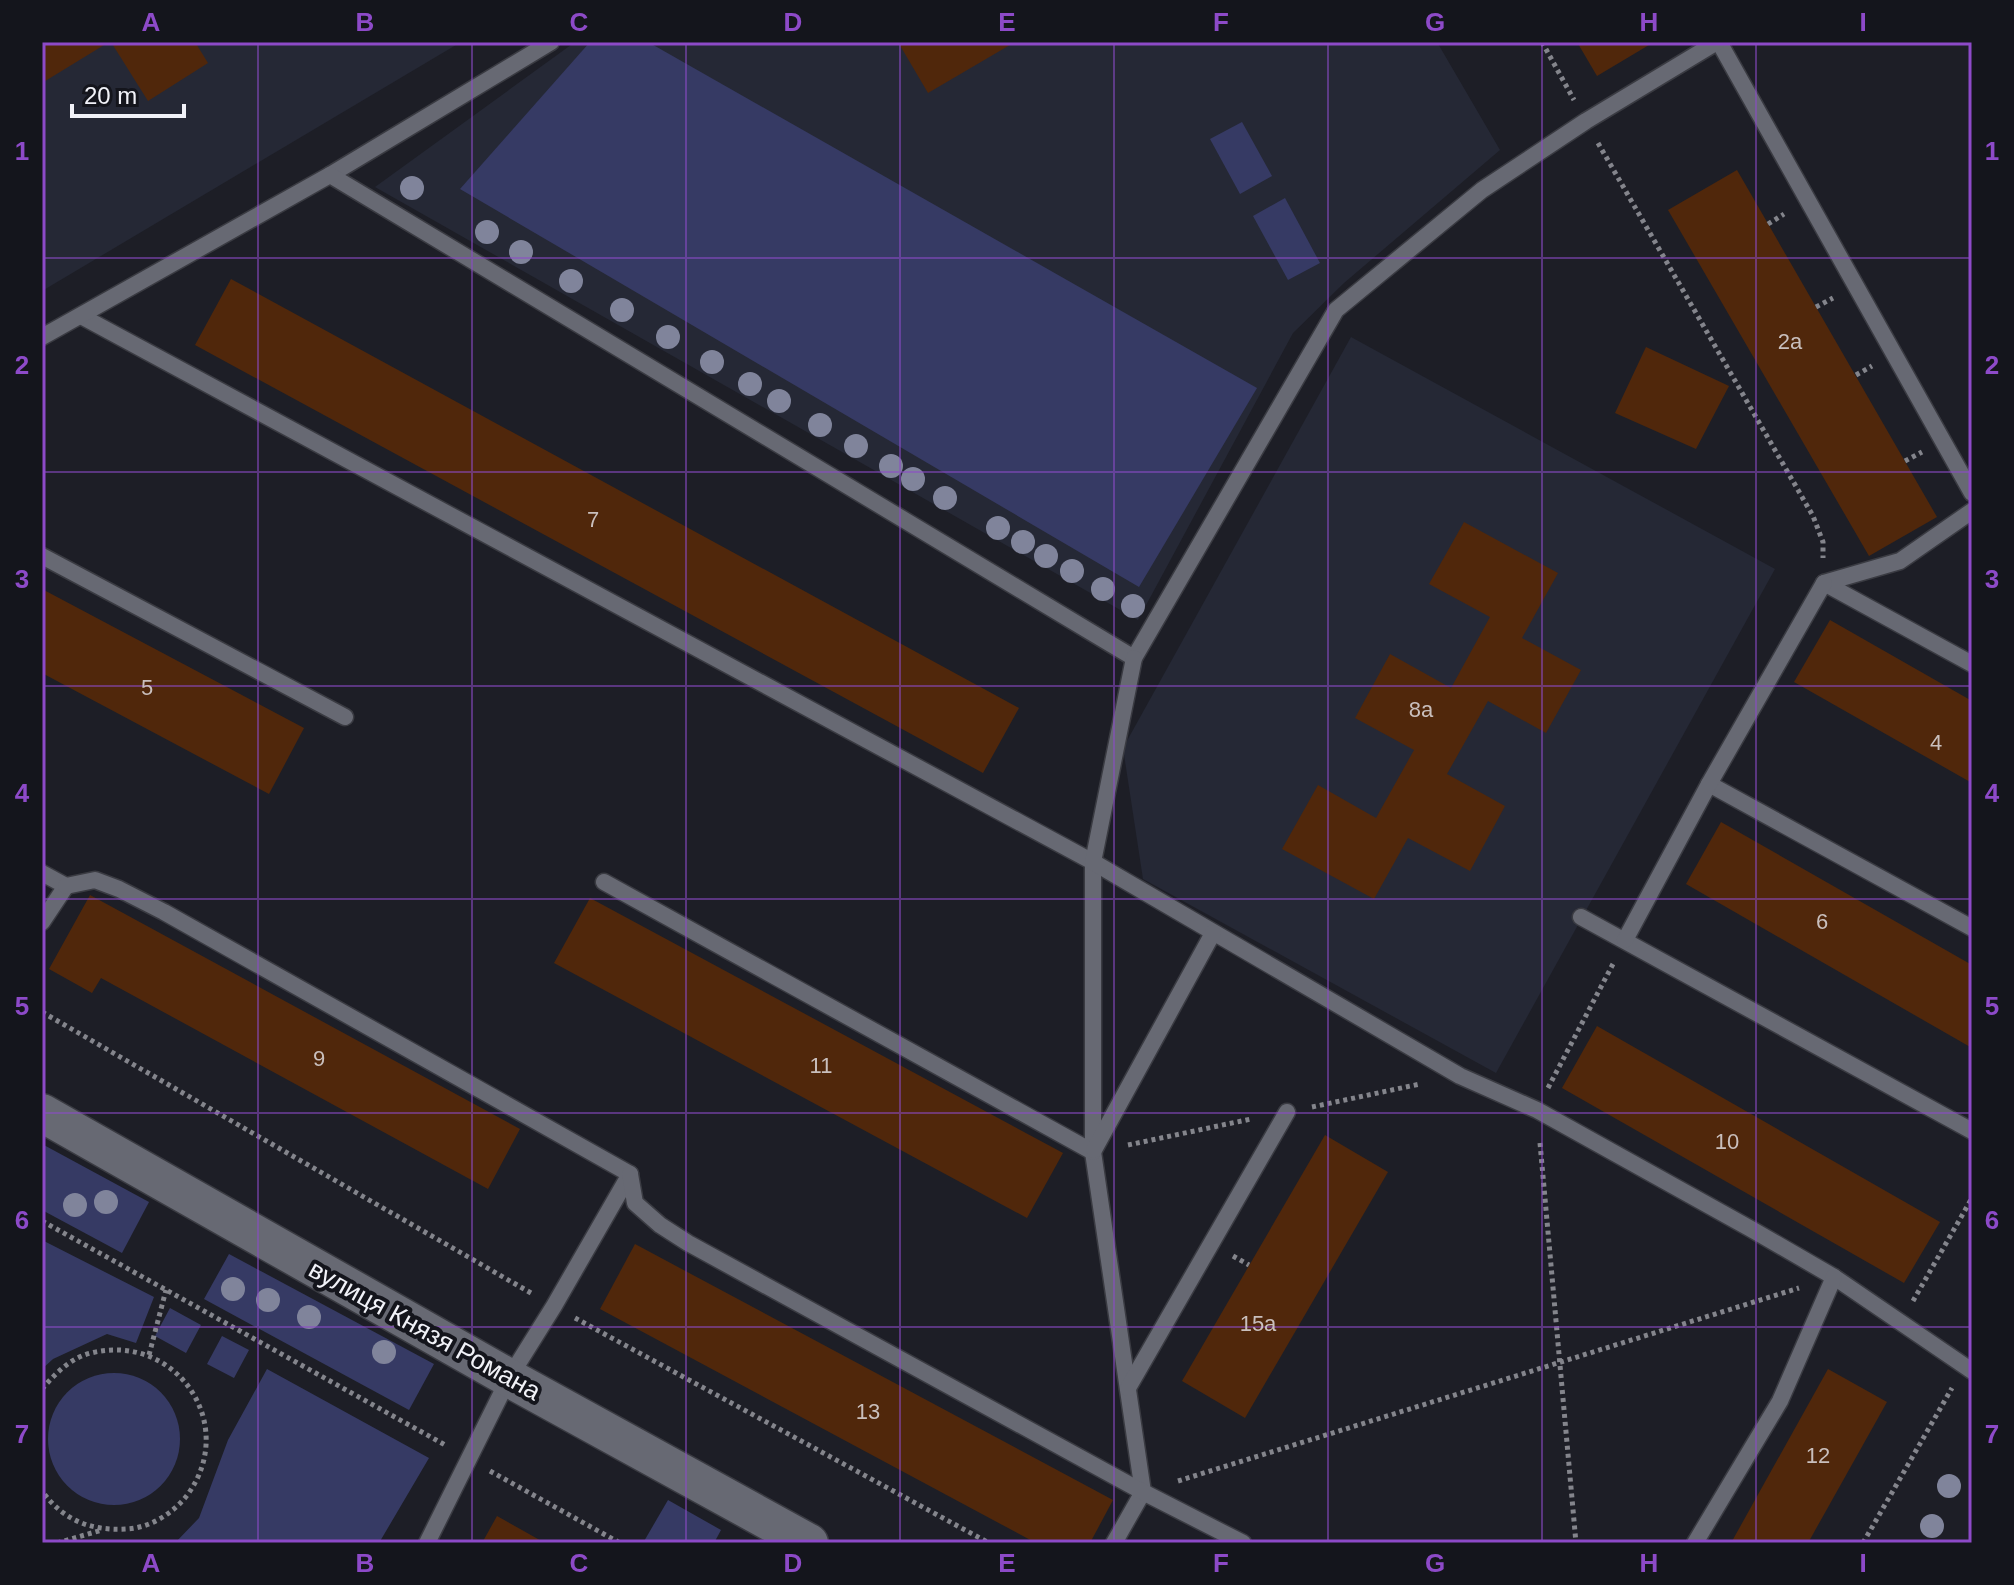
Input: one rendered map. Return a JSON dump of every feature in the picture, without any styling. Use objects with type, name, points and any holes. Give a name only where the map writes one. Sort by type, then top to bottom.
[{"type":"street","name":"вулиця Князя Романа","points":[[42,1113],[509,1378],[809,1543]]},
{"type":"lane","points":[[42,337],[330,175],[551,42]]},
{"type":"lane","points":[[1114,1543],[1143,1492],[1093,1152],[1093,862],[1134,658],[1336,310],[1482,190],[1586,121],[1718,42],[1972,493]]},
{"type":"lane","points":[[330,175],[1134,658]]},
{"type":"lane","points":[[81,316],[1093,862],[1460,1076],[1537,1110],[1751,1229],[1834,1277],[1968,1368]]},
{"type":"lane","points":[[1625,940],[1709,784],[1824,583],[1900,561],[1972,511]]},
{"type":"lane","points":[[42,556],[345,717]]},
{"type":"lane","points":[[1824,583],[1972,664]]},
{"type":"lane","points":[[1709,784],[1972,928]]},
{"type":"lane","points":[[42,873],[66,886],[95,880],[164,912],[630,1174]]},
{"type":"lane","points":[[604,882],[1093,1152]]},
{"type":"lane","points":[[42,922],[66,886]]},
{"type":"lane","points":[[1581,917],[1972,1131]]},
{"type":"lane","points":[[1093,1152],[1213,933]]},
{"type":"lane","points":[[1128,1388],[1287,1112]]},
{"type":"lane","points":[[427,1543],[509,1378],[630,1174]]},
{"type":"lane","points":[[630,1174],[635,1203],[660,1225],[688,1243],[1143,1492],[1243,1543]]},
{"type":"lane","points":[[1695,1543],[1780,1401],[1834,1277]]},
{"type":"path","points":[[1542,42],[1820,529],[1824,583]]},
{"type":"path","points":[[1576,1543],[1537,1110],[1625,940]]},
{"type":"path","points":[[42,1012],[554,1306],[989,1543]]},
{"type":"path","points":[[1901,1324],[1972,1198]]},
{"type":"path","points":[[42,1221],[620,1543]]},
{"type":"path","points":[[1143,1492],[1834,1277]]},
{"type":"path","points":[[149,1355],[166,1290]]},
{"type":"path","points":[[42,1389],[60,1369],[88,1354],[119,1349],[149,1355],[176,1372],[196,1395],[206,1425],[206,1453],[198,1480],[181,1503],[158,1521],[131,1529],[102,1530],[57,1543]]},
{"type":"path","points":[[1863,1543],[1968,1368]]},
{"type":"path","points":[[42,1491],[52,1504],[75,1521],[102,1530]]},
{"type":"shaded area","points":[[42,42],[461,42],[42,291]]},
{"type":"shaded area","points":[[575,42],[1437,42],[1500,150],[1344,283],[1293,333],[1138,620],[375,187]]},
{"type":"shaded area","points":[[590,42],[648,42],[1257,388],[1139,587],[460,189]]},
{"type":"shaded area","points":[[1242,122],[1272,176],[1240,194],[1210,139]]},
{"type":"shaded area","points":[[1285,198],[1320,263],[1288,280],[1253,216]]},
{"type":"shaded area","points":[[1351,337],[1775,569],[1496,1073],[1143,879],[1123,748]]},
{"type":"shaded area","points":[[42,1144],[149,1202],[122,1253],[42,1210]]},
{"type":"shaded area","points":[[42,1240],[154,1297],[136,1343],[107,1334],[53,1359],[42,1369]]},
{"type":"shaded area","points":[[229,1254],[434,1364],[409,1410],[204,1299]]},
{"type":"shaded area","points":[[170,1308],[201,1325],[186,1353],[155,1336]]},
{"type":"shaded area","points":[[222,1336],[249,1350],[234,1378],[207,1364]]},
{"type":"shaded area","points":[[267,1369],[429,1458],[379,1543],[175,1543],[199,1518],[228,1440]]},
{"type":"shaded area","points":[[114,1373],[139,1378],[161,1392],[175,1414],[180,1439],[175,1464],[161,1486],[139,1500],[114,1505],[89,1500],[67,1486],[53,1464],[48,1439],[53,1414],[67,1392],[89,1378]]},
{"type":"shaded area","points":[[668,1500],[721,1530],[714,1543],[643,1543]]},
{"type":"building","points":[[42,42],[109,42],[42,83]]},
{"type":"building","points":[[111,42],[195,42],[208,63],[148,101]]},
{"type":"building","points":[[898,42],[1015,42],[928,93]]},
{"type":"building","points":[[1577,42],[1654,42],[1597,76]]},
{"type":"building","points":[[1737,170],[1937,517],[1869,556],[1668,210]]},
{"type":"building","points":[[231,279],[1019,708],[983,773],[195,345]]},
{"type":"building","points":[[1646,347],[1729,386],[1696,449],[1615,413]]},
{"type":"building","points":[[1464,522],[1558,573],[1522,638],[1581,670],[1546,733],[1488,701],[1447,774],[1505,806],[1470,871],[1408,838],[1374,899],[1282,849],[1318,785],[1376,818],[1414,750],[1355,718],[1390,654],[1451,688],[1490,617],[1429,584]]},
{"type":"building","points":[[42,589],[304,728],[269,794],[42,673]]},
{"type":"building","points":[[1830,620],[1972,701],[1972,783],[1794,682]]},
{"type":"building","points":[[1721,822],[1972,965],[1972,1048],[1686,884]]},
{"type":"building","points":[[90,895],[520,1129],[488,1189],[101,978],[92,993],[49,969]]},
{"type":"building","points":[[590,898],[1063,1153],[1027,1218],[554,963]]},
{"type":"building","points":[[1597,1026],[1940,1222],[1904,1283],[1562,1088]]},
{"type":"building","points":[[1325,1135],[1388,1172],[1245,1418],[1182,1381]]},
{"type":"building","points":[[635,1244],[1113,1500],[1090,1543],[1036,1543],[600,1309]]},
{"type":"building","points":[[1828,1369],[1887,1402],[1808,1543],[1731,1543]]},
{"type":"building","points":[[497,1516],[545,1543],[482,1543]]}]
